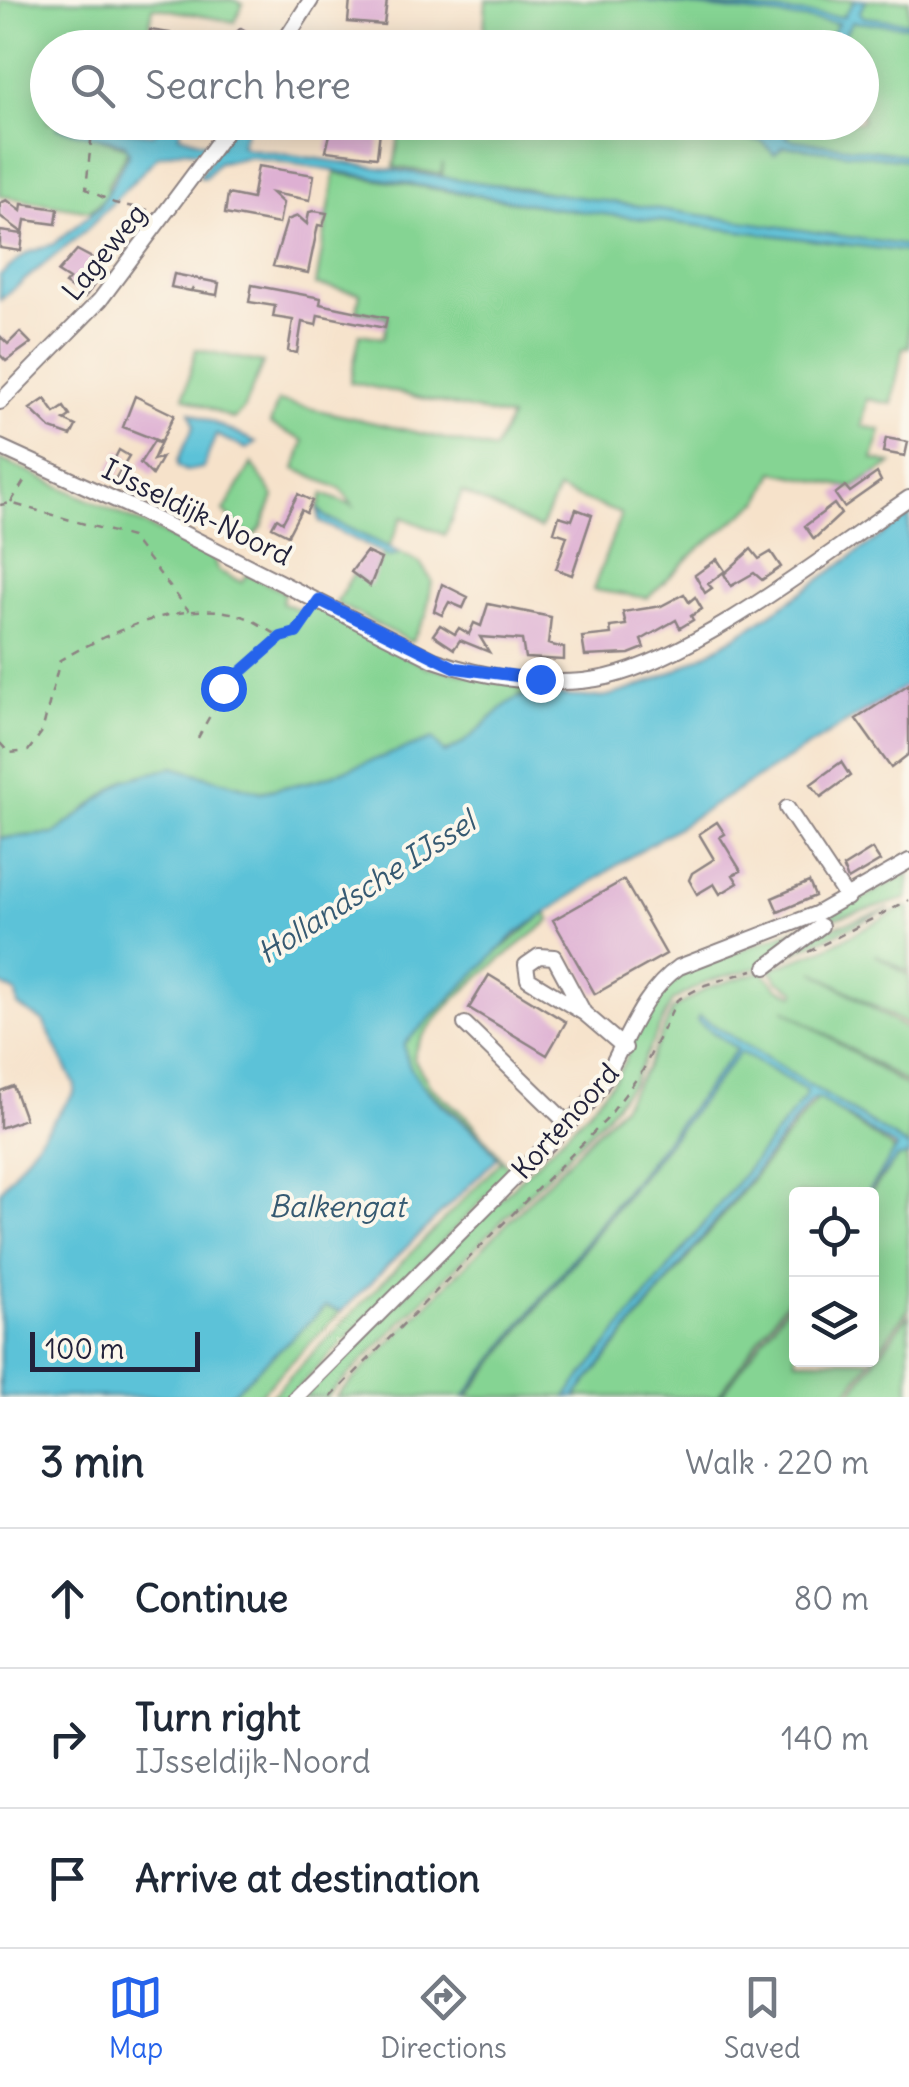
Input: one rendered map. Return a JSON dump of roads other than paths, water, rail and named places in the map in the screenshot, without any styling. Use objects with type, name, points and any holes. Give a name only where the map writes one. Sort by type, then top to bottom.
[{"type":"street","points":[[291,30],[310,0]]},
{"type":"street","name":"Lageweg","points":[[0,402],[100,300],[222,140]]},
{"type":"street","name":"IJsseldijk-Noord","points":[[0,447],[456,668],[552,680],[605,678],[650,660],[733,616],[909,498]]},
{"type":"street","points":[[787,808],[848,898]]},
{"type":"street","name":"Kortenoord","points":[[296,1397],[602,1087],[625,1048],[648,995],[679,967],[848,898],[909,861]]},
{"type":"street","points":[[766,967],[821,926]]},
{"type":"street","points":[[584,1013],[554,956],[540,956],[526,965],[528,980],[584,1013],[625,1048]]},
{"type":"street","points":[[465,1024],[568,1124]]},
{"type":"water","points":[[639,0],[843,17],[855,0],[866,0],[859,13],[864,17],[909,22],[909,26],[852,22],[847,30],[834,30],[838,23]]},
{"type":"water","points":[[109,140],[196,140],[219,147],[223,140],[243,140],[241,145],[245,148],[909,246],[909,252],[555,208],[251,157],[219,162],[205,178],[199,177],[214,153],[181,150],[158,156],[86,230],[0,300],[0,275],[27,253],[54,244],[100,206],[129,153],[125,144]]},
{"type":"water","points":[[754,140],[793,140],[909,155],[909,160],[784,146],[774,154],[762,141]]},
{"type":"water","points":[[190,412],[256,442],[247,449],[216,435],[203,468],[186,471],[178,466],[178,460],[194,425]]},
{"type":"water","points":[[318,509],[327,518],[400,553],[390,557],[320,522]]},
{"type":"water","points":[[909,516],[909,684],[620,863],[514,935],[404,1044],[416,1077],[497,1158],[341,1312],[326,1306],[228,1397],[0,1397],[0,1191],[74,1093],[75,1085],[43,1021],[18,1006],[16,993],[0,984],[0,838],[54,834],[125,780],[173,767],[261,792],[317,780],[433,739],[444,753],[523,696],[597,697],[643,685],[722,645]]},
{"type":"water","points":[[699,1016],[909,1147],[909,1155],[897,1158],[871,1187],[897,1148],[818,1098],[812,1100],[575,1397],[566,1397],[806,1096],[807,1091],[740,1052],[464,1397],[737,1049],[697,1021]]},
{"type":"water label","name":"Hollandsche IJssel","points":[[366,887]]},
{"type":"water label","name":"Balkengat","points":[[337,1206]]}]
